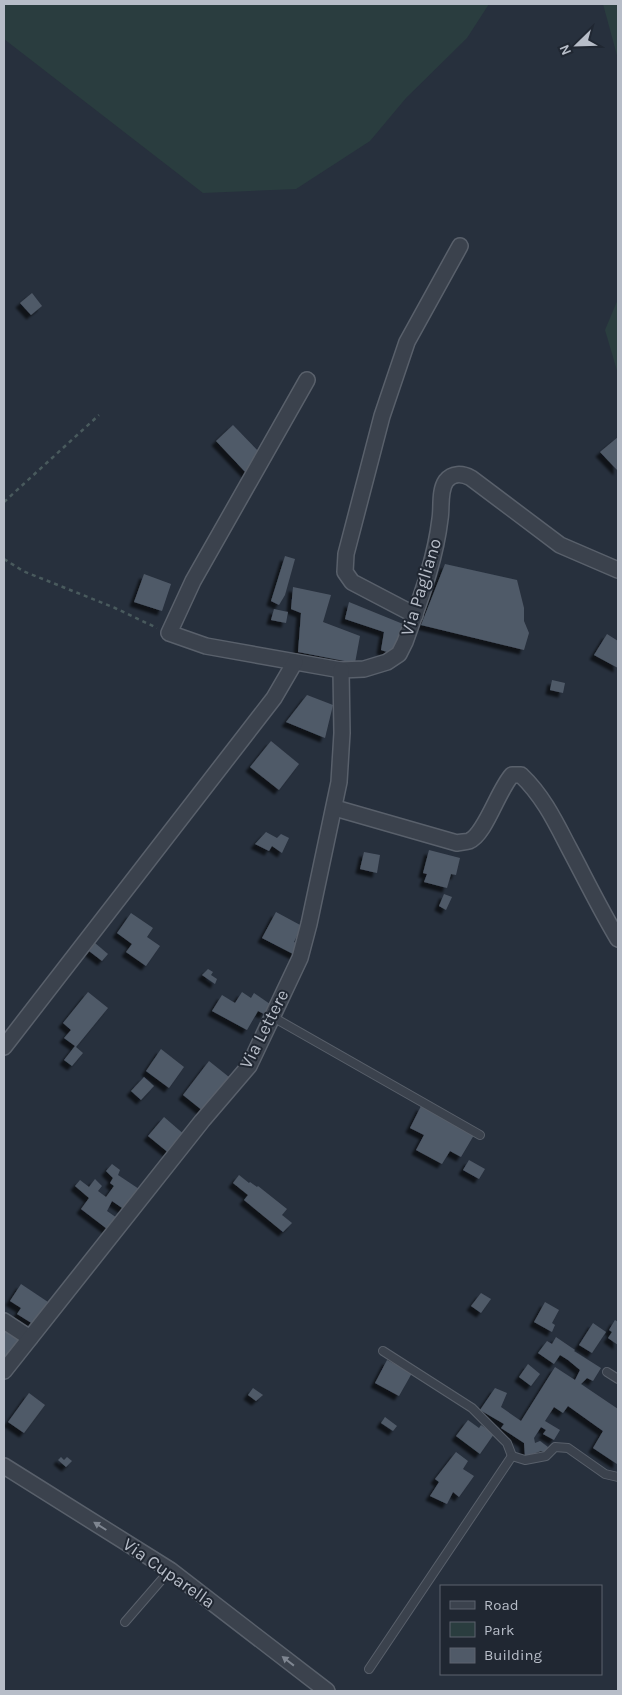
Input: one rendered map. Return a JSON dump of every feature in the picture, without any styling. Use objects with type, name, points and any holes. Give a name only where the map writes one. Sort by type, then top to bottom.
[{"type":"street","points":[[415,615],[352,582],[345,572],[346,554],[382,416],[407,342],[460,246]]},
{"type":"street","points":[[169,633],[193,581],[307,380]]},
{"type":"street","name":"Via Pagliano","points":[[169,633],[206,646],[341,670],[364,669],[387,662],[399,654],[415,615],[434,557],[443,487],[449,478],[454,475],[465,475],[470,478],[560,545],[618,570]]},
{"type":"street","points":[[4,1047],[274,698],[295,662]]},
{"type":"street","name":"Via Lettere","points":[[4,1371],[248,1066],[300,958],[335,808],[339,782],[342,733],[341,670]]},
{"type":"street","points":[[335,808],[457,843],[470,841],[480,832],[505,782],[512,775],[521,775],[534,788],[548,807],[618,939]]},
{"type":"street","points":[[4,1321],[30,1338]]},
{"type":"street","name":"Via Cuparella","points":[[4,1466],[170,1570],[327,1691]]},
{"type":"lane","points":[[271,1016],[480,1135]]},
{"type":"lane","points":[[383,1352],[472,1408],[507,1443],[512,1456]]},
{"type":"lane","points":[[607,1372],[618,1379]]},
{"type":"lane","points":[[512,1456],[525,1460],[546,1456],[555,1447],[568,1448],[605,1474],[618,1477]]},
{"type":"lane","points":[[369,1669],[512,1456]]},
{"type":"lane","points":[[125,1622],[170,1570]]},
{"type":"path","points":[[4,502],[99,416]]},
{"type":"path","points":[[4,559],[23,571],[116,608],[169,633]]},
{"type":"green space","points":[[4,4],[489,4],[467,38],[406,98],[370,141],[296,189],[203,193],[4,39]]},
{"type":"green space","points":[[603,4],[618,4],[618,59]]},
{"type":"green space","points":[[618,299],[618,374],[605,330]]},
{"type":"building","points":[[32,293],[42,306],[31,315],[20,303]]},
{"type":"building","points":[[233,425],[261,454],[249,476],[216,441]]},
{"type":"building","points":[[618,437],[618,471],[600,452]]},
{"type":"building","points":[[285,556],[295,559],[285,595],[279,605],[271,601]]},
{"type":"building","points":[[445,564],[517,580],[524,608],[524,621],[529,633],[524,650],[421,625]]},
{"type":"building","points":[[144,574],[171,584],[162,611],[134,602]]},
{"type":"building","points":[[293,587],[331,595],[323,622],[360,636],[355,663],[298,652],[301,613],[291,609]]},
{"type":"building","points":[[349,602],[403,624],[393,654],[381,650],[384,632],[345,619]]},
{"type":"building","points":[[274,609],[288,612],[286,623],[271,620]]},
{"type":"building","points":[[607,634],[618,641],[618,668],[594,655]]},
{"type":"building","points":[[552,680],[565,683],[563,693],[550,690]]},
{"type":"building","points":[[307,695],[333,705],[325,738],[286,722]]},
{"type":"building","points":[[271,741],[299,764],[279,790],[250,767]]},
{"type":"building","points":[[266,832],[277,838],[281,834],[289,838],[282,853],[272,846],[269,851],[255,844]]},
{"type":"building","points":[[429,850],[460,858],[456,875],[451,874],[447,888],[424,882],[427,874],[423,873]]},
{"type":"building","points":[[364,852],[380,855],[377,873],[360,869]]},
{"type":"building","points":[[444,894],[452,897],[446,910],[439,906]]},
{"type":"building","points":[[276,912],[302,926],[294,942],[300,945],[295,955],[262,938]]},
{"type":"building","points":[[131,913],[153,928],[147,937],[160,946],[146,966],[126,952],[132,944],[117,933]]},
{"type":"building","points":[[95,943],[108,954],[102,961],[89,951]]},
{"type":"building","points":[[208,969],[213,972],[211,975],[217,979],[215,984],[202,975]]},
{"type":"building","points":[[88,992],[108,1008],[76,1047],[83,1053],[72,1066],[64,1060],[75,1046],[64,1038],[71,1030],[63,1023]]},
{"type":"building","points":[[242,992],[251,998],[254,993],[270,1004],[264,1014],[258,1011],[247,1030],[212,1011],[222,995],[235,1003]]},
{"type":"building","points":[[161,1049],[184,1067],[169,1088],[146,1071]]},
{"type":"building","points":[[209,1061],[229,1077],[203,1111],[183,1095]]},
{"type":"building","points":[[144,1077],[154,1086],[141,1100],[131,1091]]},
{"type":"building","points":[[421,1106],[474,1135],[461,1157],[450,1151],[442,1164],[416,1150],[424,1135],[410,1128]]},
{"type":"building","points":[[164,1117],[186,1136],[170,1154],[148,1136]]},
{"type":"building","points":[[469,1160],[485,1169],[479,1179],[463,1170]]},
{"type":"building","points":[[112,1164],[120,1170],[118,1175],[142,1191],[128,1212],[112,1201],[107,1211],[120,1220],[111,1232],[81,1209],[89,1198],[75,1186],[80,1180],[89,1187],[95,1179],[102,1186],[98,1191],[106,1197],[114,1186],[110,1183],[113,1178],[106,1171]]},
{"type":"building","points":[[239,1175],[249,1183],[258,1186],[287,1209],[282,1215],[292,1223],[283,1232],[244,1200],[248,1195],[233,1183]]},
{"type":"building","points":[[21,1284],[48,1302],[33,1324],[17,1314],[21,1308],[10,1301]]},
{"type":"building","points":[[481,1293],[491,1299],[481,1313],[471,1306]]},
{"type":"building","points":[[545,1302],[559,1310],[552,1323],[555,1325],[552,1332],[534,1322]]},
{"type":"building","points":[[615,1320],[618,1322],[618,1345],[608,1338],[612,1332],[609,1330]]},
{"type":"building","points":[[593,1323],[606,1332],[592,1353],[579,1345]]},
{"type":"building","points":[[4,1324],[24,1338],[4,1366]]},
{"type":"building","points":[[556,1337],[601,1368],[593,1381],[587,1378],[581,1384],[618,1409],[617,1464],[593,1448],[603,1431],[568,1406],[563,1413],[554,1407],[545,1421],[560,1430],[554,1440],[543,1434],[546,1430],[541,1427],[534,1438],[535,1443],[540,1441],[548,1447],[546,1453],[541,1451],[525,1457],[524,1443],[501,1428],[504,1424],[480,1410],[495,1388],[507,1393],[501,1407],[521,1421],[555,1367],[575,1380],[580,1370],[568,1360],[560,1355],[554,1364],[538,1353],[547,1341],[552,1344]]},
{"type":"building","points":[[387,1360],[412,1373],[399,1396],[375,1383]]},
{"type":"building","points":[[528,1364],[540,1374],[531,1386],[519,1377]]},
{"type":"building","points":[[253,1388],[263,1395],[256,1401],[248,1395]]},
{"type":"building","points":[[29,1393],[45,1405],[24,1433],[8,1422]]},
{"type":"building","points":[[385,1417],[397,1426],[393,1431],[381,1423]]},
{"type":"building","points":[[468,1420],[479,1428],[481,1425],[494,1434],[480,1454],[456,1436]]},
{"type":"building","points":[[456,1452],[468,1461],[463,1469],[474,1476],[459,1497],[453,1492],[447,1504],[430,1496],[439,1482],[435,1479]]},
{"type":"building","points":[[61,1457],[64,1460],[67,1457],[72,1461],[66,1467],[58,1460]]}]
